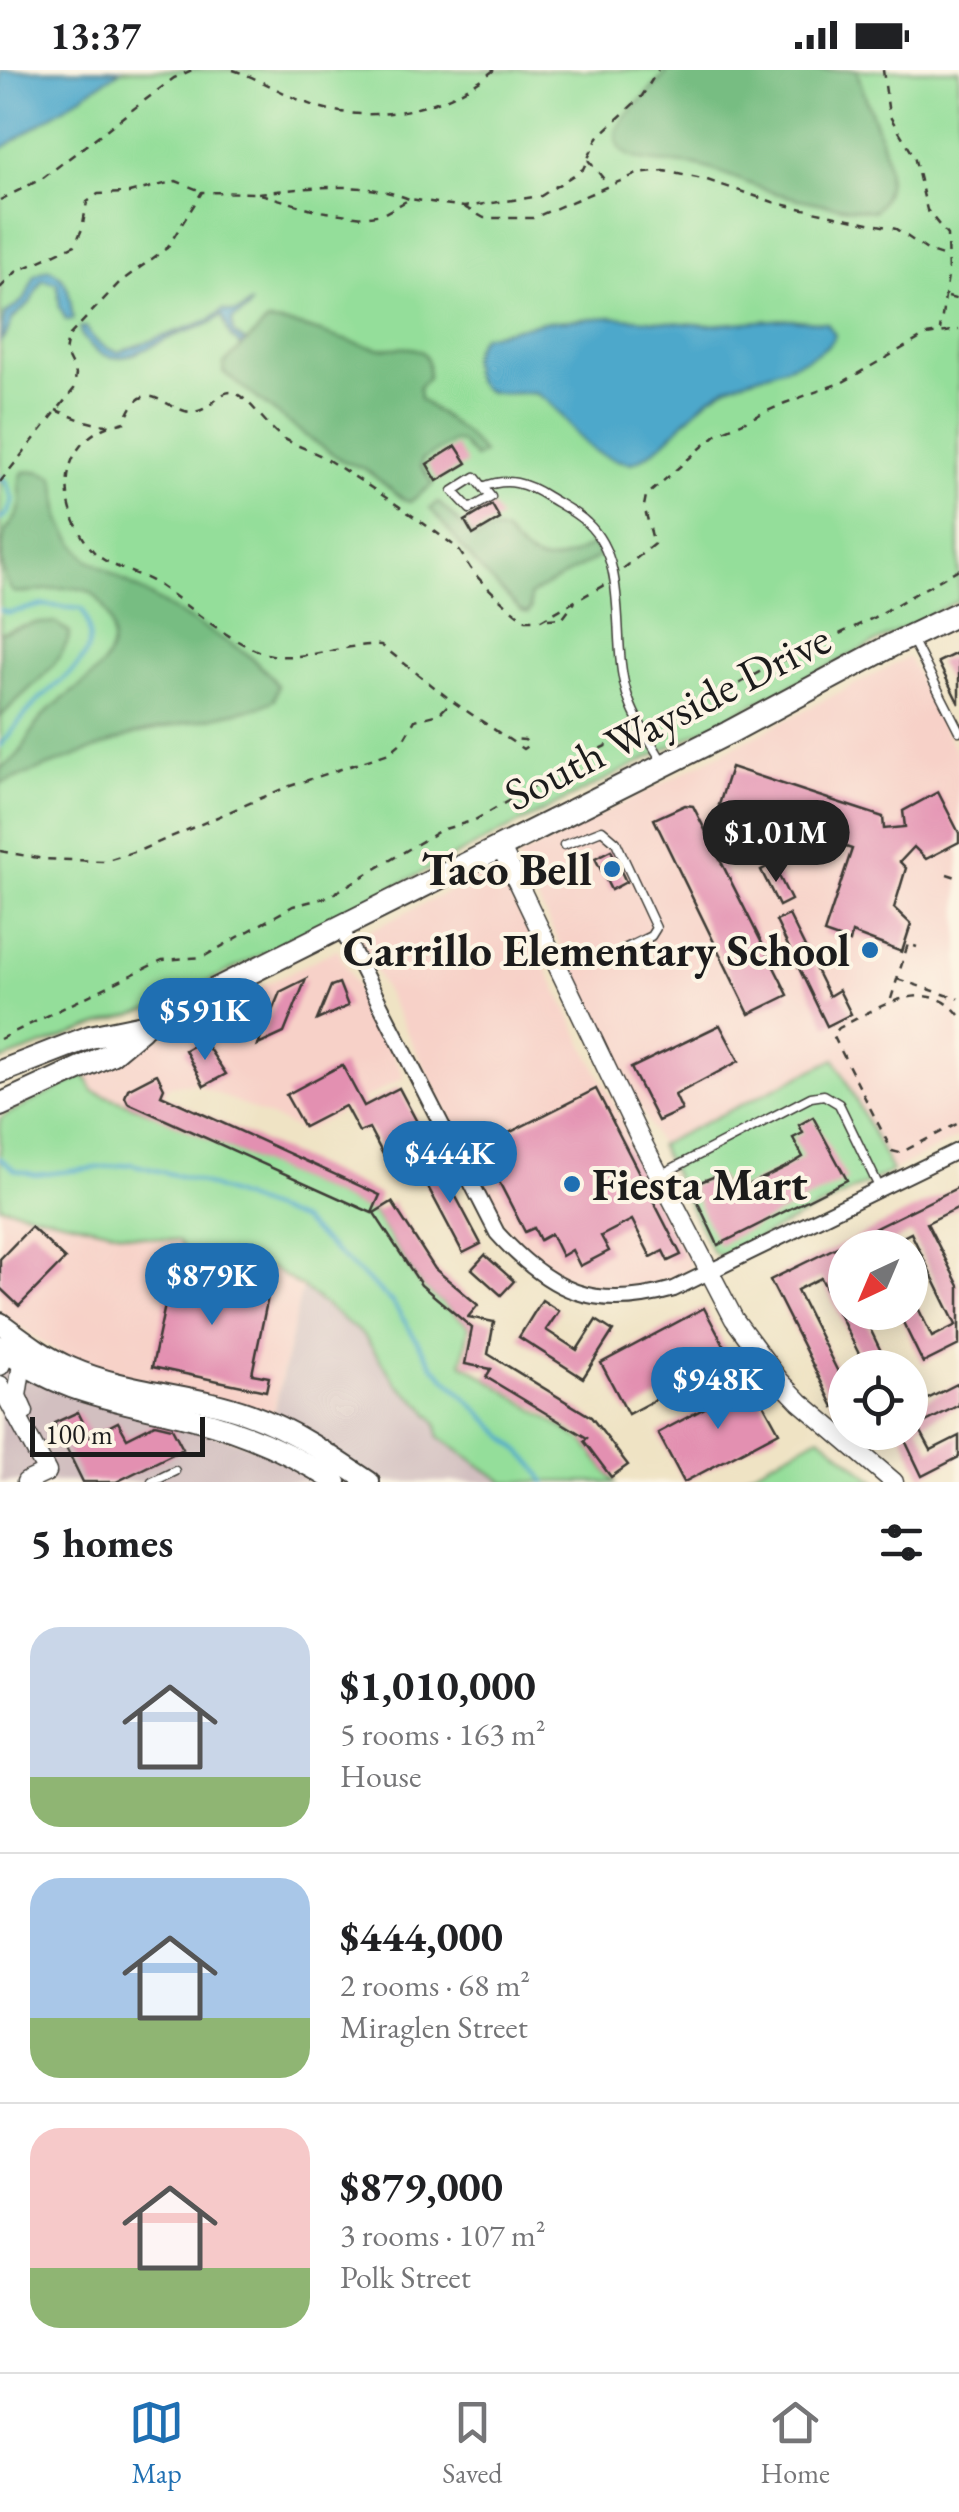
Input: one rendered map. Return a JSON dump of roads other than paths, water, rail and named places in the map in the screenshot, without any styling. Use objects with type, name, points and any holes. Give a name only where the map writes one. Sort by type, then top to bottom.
[{"type":"main road","name":"South Wayside Drive","points":[[0,1072],[28,1058],[90,1038],[143,1026],[959,613]]},
{"type":"main road","name":"South Wayside Drive","points":[[0,1104],[111,1054],[143,1026]]},
{"type":"main road","points":[[0,1323],[11,1354],[73,1369],[218,1416],[286,1430],[369,1482]]},
{"type":"main road","points":[[218,1416],[336,1482]]},
{"type":"street","points":[[500,846],[708,1274],[734,1319],[779,1380],[819,1420],[894,1482]]},
{"type":"street","points":[[342,928],[497,1233],[521,1260],[561,1286],[598,1298],[648,1297],[708,1274],[959,1150]]},
{"type":"street","points":[[11,1354],[25,1427]]},
{"type":"street","points":[[0,1385],[50,1477],[26,1482]]},
{"type":"lane","points":[[475,477],[483,486],[491,496],[470,509],[452,490],[475,477]]},
{"type":"lane","points":[[483,486],[509,480],[524,484],[591,526],[606,550],[614,579],[627,694],[664,765]]},
{"type":"lane","points":[[911,636],[959,731]]},
{"type":"lane","points":[[588,802],[602,830],[616,842],[656,928],[651,936],[620,952]]},
{"type":"lane","points":[[564,845],[602,830]]},
{"type":"lane","points":[[660,1175],[811,1098],[824,1095],[839,1104],[880,1189]]},
{"type":"lane","points":[[152,1482],[174,1471]]},
{"type":"water","points":[[0,70],[121,70],[0,150]]},
{"type":"water","points":[[48,269],[65,283],[73,320],[66,320],[60,308],[57,283],[42,280],[30,303],[13,318],[0,341],[4,315],[25,299],[35,275]]},
{"type":"water","points":[[251,303],[248,310],[232,320],[233,333],[245,342],[241,346],[230,336],[222,315],[127,356],[104,355],[92,347],[80,328],[86,327],[100,344],[119,352],[210,320],[223,310],[238,312]]},
{"type":"water","points":[[611,317],[708,325],[787,319],[827,323],[835,335],[819,352],[805,359],[717,393],[659,446],[632,463],[612,459],[586,445],[561,414],[537,394],[488,391],[475,378],[472,358],[482,336],[543,322]]},
{"type":"waterway","points":[[0,478],[6,482],[13,500],[0,519]]},
{"type":"waterway","points":[[0,610],[9,613],[43,605],[82,609],[90,638],[74,670],[35,703],[0,746]]},
{"type":"waterway","points":[[0,1158],[15,1170],[36,1175],[131,1164],[195,1180],[301,1221],[393,1303],[433,1366],[534,1465],[545,1482]]},
{"type":"place","name":"Taco Bell","points":[[612,869]]},
{"type":"place","name":"Carrillo Elementary School","points":[[870,950]]},
{"type":"place","name":"Fiesta Mart","points":[[572,1184]]}]
